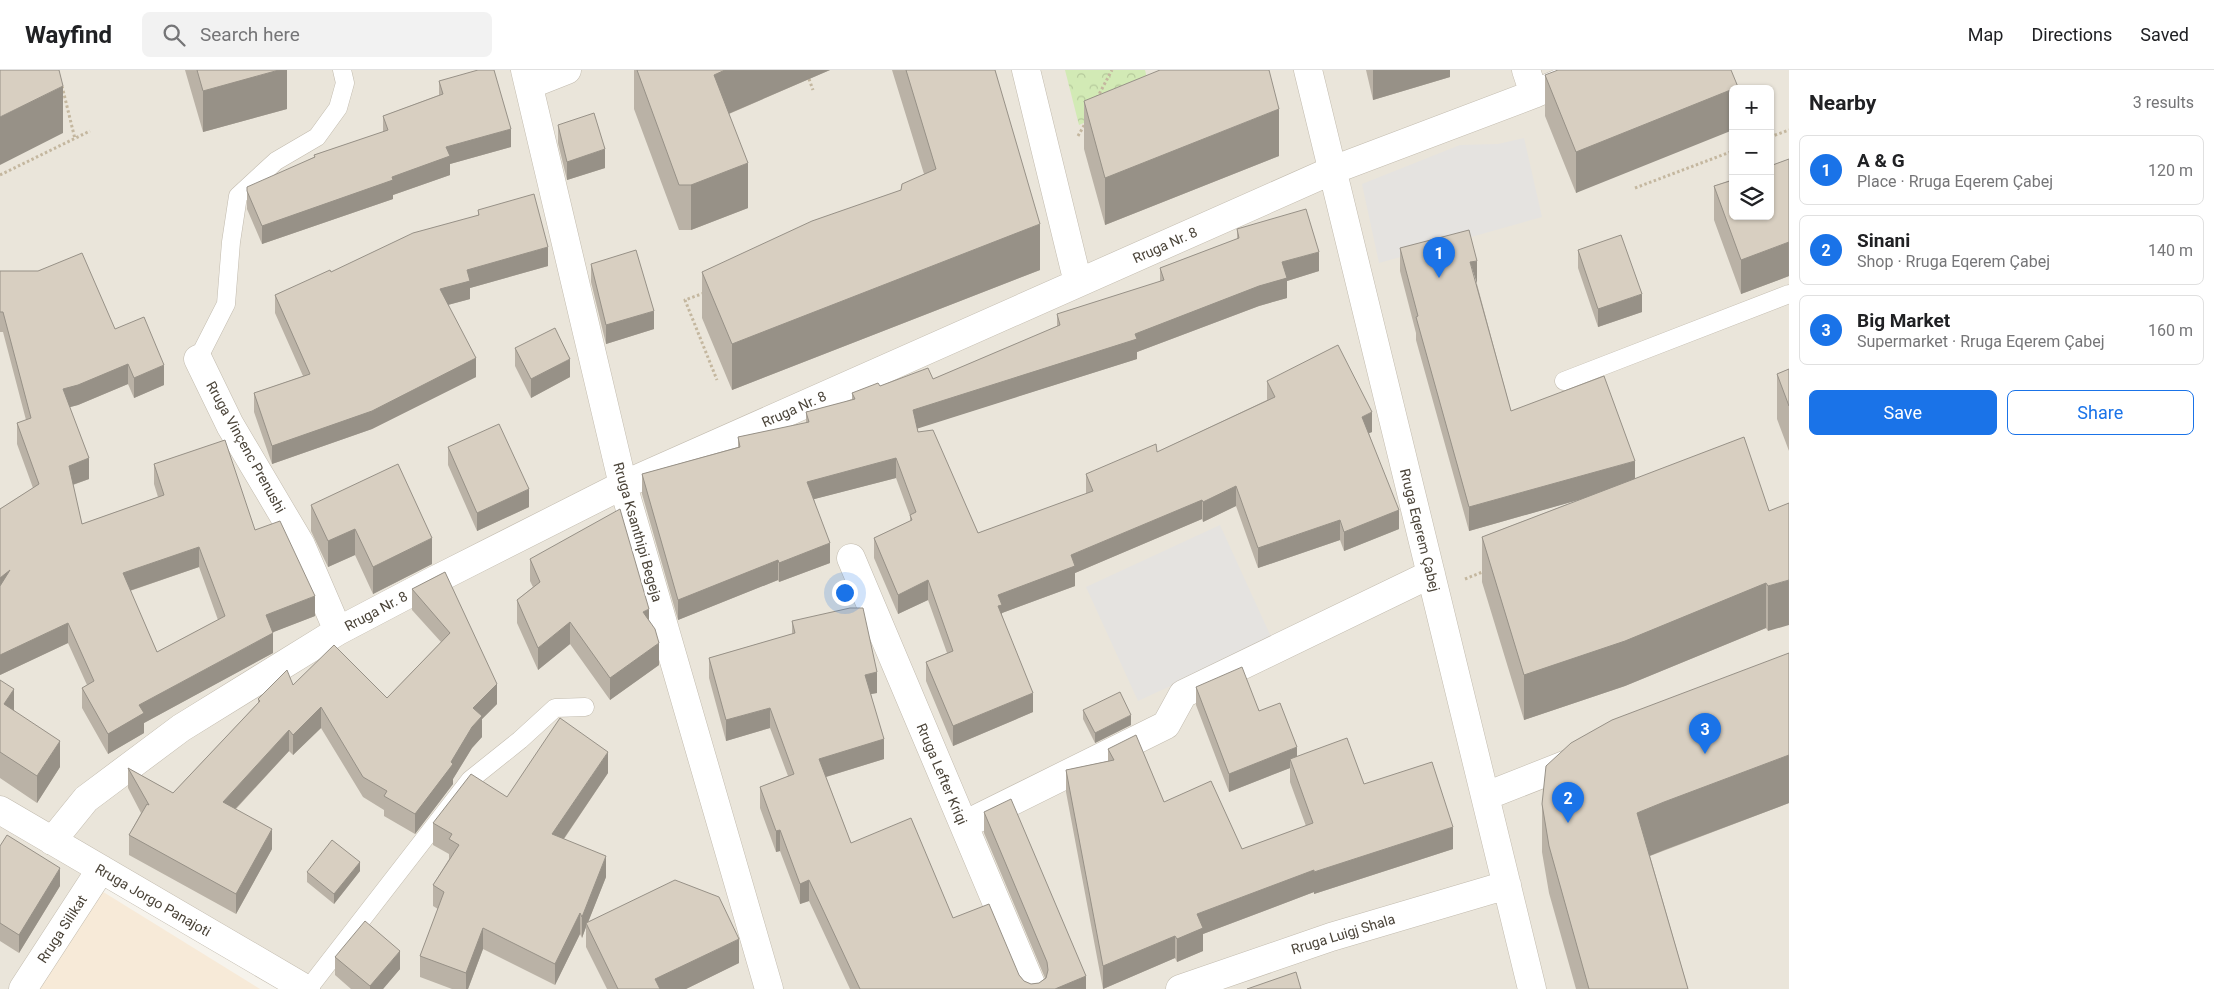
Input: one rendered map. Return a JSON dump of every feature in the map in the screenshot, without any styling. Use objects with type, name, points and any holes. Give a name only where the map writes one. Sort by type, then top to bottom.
[{"type":"street","points":[[527,78],[567,70]]},
{"type":"street","points":[[1026,70],[1078,283]]},
{"type":"street","name":"Rruga Eqerem Çabej","points":[[1308,70],[1532,989]]},
{"type":"street","name":"Rruga Nr. 8","points":[[52,840],[86,799],[181,728],[338,631],[434,580],[623,485],[1530,82],[1589,70]]},
{"type":"street","name":"Rruga Ksanthipi Begeja","points":[[527,78],[623,485],[769,989]]},
{"type":"street","name":"Rruga Vinçenc Prenushi","points":[[198,359],[230,425],[301,545],[338,631]]},
{"type":"street","name":"Rruga Lefter Kriqi","points":[[851,558],[1033,989]]},
{"type":"street","points":[[964,825],[1166,725],[1183,694],[1432,574]]},
{"type":"street","points":[[1486,796],[1605,749]]},
{"type":"street","name":"Rruga Jorgo Panajoti","points":[[0,810],[307,989]]},
{"type":"street","name":"Rruga Silikat","points":[[23,989],[101,870]]},
{"type":"street","name":"Rruga Luigj Shala","points":[[1180,989],[1330,937],[1507,885]]},
{"type":"lane","name":"Rruga Vinçenc Prenushi","points":[[198,359],[226,304],[231,242],[238,196],[276,160],[317,137],[338,108],[346,83],[342,70]]},
{"type":"lane","points":[[1564,381],[1789,294]]},
{"type":"lane","points":[[307,989],[470,780],[520,740],[554,708],[585,707]]},
{"type":"path","points":[[1095,103],[1112,70]]},
{"type":"path","points":[[60,79],[74,139]]},
{"type":"path","points":[[809,79],[813,90]]},
{"type":"path","points":[[1078,136],[1087,120]]},
{"type":"path","points":[[1774,136],[1789,130]]},
{"type":"path","points":[[0,175],[90,132]]},
{"type":"path","points":[[1045,150],[1088,133]]},
{"type":"path","points":[[1635,188],[1729,153]]},
{"type":"path","points":[[710,291],[685,300],[717,380]]},
{"type":"path","points":[[1467,578],[1490,569]]},
{"type":"shaded area","points":[[0,70],[1789,70],[1789,989],[306,989],[101,870],[23,989],[0,989]]},
{"type":"shaded area","points":[[1524,138],[1542,217],[1379,263],[1362,184],[1460,145],[1498,144]]},
{"type":"shaded area","points":[[1220,525],[1272,639],[1138,701],[1086,587]]},
{"type":"shaded area","points":[[92,885],[260,989],[23,989]]},
{"type":"green space","points":[[1065,70],[1145,70],[1151,95],[1079,125]]},
{"type":"building","points":[[0,70],[59,70],[63,86],[0,117]]},
{"type":"building","points":[[197,70],[279,70],[203,91]]},
{"type":"building","points":[[478,70],[494,70],[511,129],[446,147],[450,156],[392,177],[393,180],[262,226],[247,187],[315,157],[314,155],[388,130],[383,116],[443,94],[439,81]]},
{"type":"building","points":[[637,70],[725,70],[714,75],[748,163],[691,185],[679,185]]},
{"type":"building","points":[[906,70],[995,70],[1040,224],[732,344],[702,272],[812,221],[901,190],[902,184],[936,169]]},
{"type":"building","points":[[1160,70],[1269,70],[1279,109],[1105,178],[1084,101]]},
{"type":"building","points":[[1558,70],[1731,70],[1737,85],[1729,85],[1729,91],[1576,152],[1545,75]]},
{"type":"building","points":[[594,113],[605,149],[567,162],[558,125]]},
{"type":"building","points":[[1789,159],[1789,242],[1741,260],[1714,186],[1729,181],[1729,220],[1774,220],[1774,165]]},
{"type":"building","points":[[534,194],[548,247],[467,270],[470,281],[440,289],[476,358],[372,411],[272,446],[254,393],[310,374],[275,295],[330,270],[331,272],[413,233],[479,215],[478,210]]},
{"type":"building","points":[[1306,209],[1319,252],[1282,262],[1287,278],[1259,286],[1135,334],[1137,339],[913,410],[918,432],[933,430],[978,533],[1093,491],[1086,474],[1156,444],[1157,452],[1275,397],[1267,381],[1338,345],[1372,412],[1362,417],[1399,510],[1344,532],[1340,520],[1258,548],[1236,486],[1203,502],[1202,500],[1071,555],[1075,566],[998,595],[1002,605],[998,606],[1033,693],[953,726],[926,662],[953,651],[928,580],[898,595],[874,538],[912,520],[910,515],[916,512],[896,458],[807,482],[830,543],[779,563],[778,560],[678,600],[642,474],[740,447],[738,437],[809,422],[806,412],[855,399],[852,393],[878,383],[880,386],[928,368],[933,379],[1060,325],[1057,314],[1164,280],[1160,268],[1239,238],[1237,229]]},
{"type":"building","points":[[1469,230],[1477,261],[1470,262],[1511,411],[1604,376],[1635,461],[1469,507],[1416,317],[1418,316],[1400,248]]},
{"type":"building","points":[[1621,235],[1642,294],[1598,309],[1578,250]]},
{"type":"building","points":[[636,250],[654,311],[606,325],[591,264]]},
{"type":"building","points":[[82,253],[115,329],[144,317],[164,365],[134,378],[128,364],[78,385],[63,389],[89,458],[69,466],[82,524],[164,495],[154,464],[225,440],[255,530],[280,521],[315,596],[266,615],[273,633],[139,705],[144,713],[108,734],[82,688],[94,681],[68,623],[0,655],[0,586],[10,570],[0,578],[0,509],[39,484],[17,423],[31,418],[3,312],[0,312],[0,271],[38,271]],"holes":[[[199,547],[225,616],[157,652],[123,573]]]},
{"type":"building","points":[[555,328],[570,359],[531,379],[515,348]]},
{"type":"building","points":[[1789,369],[1789,406],[1777,374]]},
{"type":"building","points":[[499,424],[529,489],[477,513],[448,447]]},
{"type":"building","points":[[1744,437],[1769,511],[1789,503],[1789,580],[1768,586],[1766,583],[1625,641],[1524,675],[1482,537]]},
{"type":"building","points":[[398,464],[432,538],[373,567],[355,529],[328,541],[311,505]]},
{"type":"building","points":[[620,509],[649,609],[643,612],[655,629],[659,643],[610,678],[570,622],[538,648],[517,600],[540,582],[530,559]]},
{"type":"building","points":[[445,572],[497,684],[473,708],[482,716],[472,727],[451,762],[453,764],[415,814],[384,796],[387,791],[363,777],[321,707],[293,735],[289,730],[223,802],[272,829],[236,894],[129,835],[147,804],[149,805],[128,768],[173,793],[260,701],[258,699],[287,670],[293,685],[334,645],[387,698],[450,633],[412,589]]},
{"type":"building","points":[[850,608],[863,608],[877,672],[865,675],[884,739],[819,759],[851,843],[911,818],[953,918],[989,904],[1019,975],[1024,981],[1031,984],[1039,983],[1046,978],[1047,962],[984,812],[1011,799],[1086,976],[1055,989],[860,989],[809,880],[800,884],[780,830],[776,831],[760,787],[794,774],[770,708],[726,720],[709,658],[795,633],[792,621]]},
{"type":"building","points":[[1789,653],[1789,755],[1637,813],[1688,989],[1589,989],[1549,846],[1542,804],[1546,766],[1571,743],[1612,720]]},
{"type":"building","points":[[1242,667],[1259,711],[1280,703],[1297,747],[1229,774],[1196,687]]},
{"type":"building","points":[[0,680],[14,689],[4,704],[60,741],[37,776],[0,752]]},
{"type":"building","points":[[1120,692],[1131,715],[1095,733],[1083,710]]},
{"type":"building","points":[[560,718],[608,752],[552,834],[606,856],[582,917],[580,913],[555,964],[483,928],[466,973],[420,956],[444,892],[433,885],[459,845],[449,839],[452,834],[433,823],[471,774],[507,797]]},
{"type":"building","points":[[1136,735],[1164,802],[1211,781],[1242,849],[1313,823],[1290,759],[1347,738],[1364,784],[1432,762],[1453,827],[1314,872],[1314,870],[1197,914],[1203,928],[1177,939],[1175,936],[1103,966],[1066,770],[1114,760],[1108,749]]},
{"type":"building","points":[[7,835],[60,868],[19,935],[0,923],[0,846]]},
{"type":"building","points":[[332,840],[360,862],[334,894],[307,872]]},
{"type":"building","points":[[675,880],[719,897],[739,939],[655,979],[660,989],[618,989],[586,923]]},
{"type":"building","points":[[365,921],[400,951],[370,986],[335,957]]},
{"type":"building","points":[[1296,972],[1301,989],[1247,989]]},
{"type":"place","name":"A & G","points":[[1439,278]]},
{"type":"place","name":"Big Market","points":[[1705,754]]},
{"type":"place","name":"Sinani","points":[[1568,823]]}]
